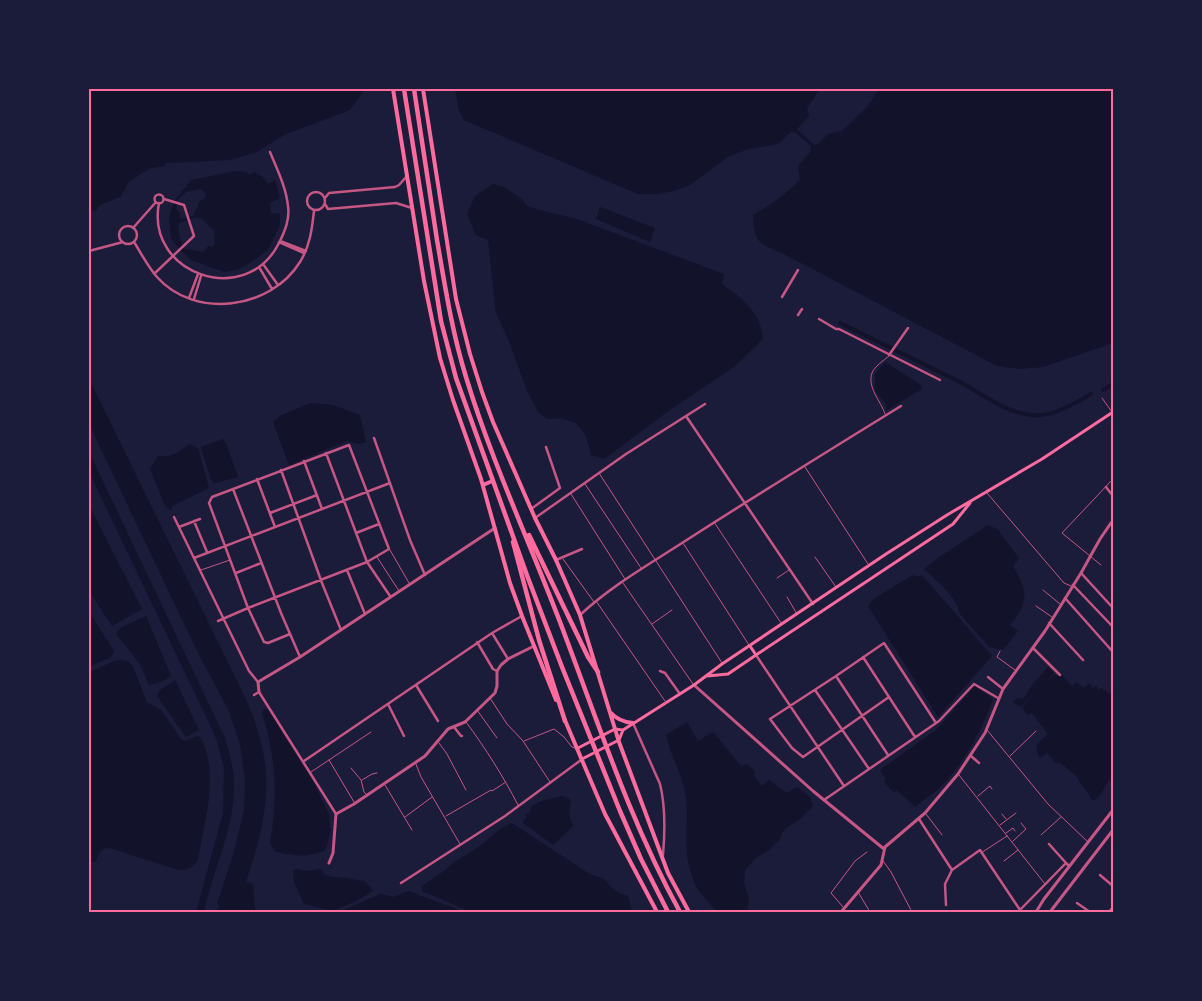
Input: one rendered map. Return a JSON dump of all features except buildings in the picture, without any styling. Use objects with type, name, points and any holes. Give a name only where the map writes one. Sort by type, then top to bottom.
[{"type":"highway","points":[[404,89],[441,321],[459,388],[531,586],[601,764],[641,859],[668,912]]},
{"type":"highway","points":[[414,89],[451,318],[466,375],[478,412],[546,585],[599,730],[650,855],[680,912]]},
{"type":"highway","points":[[506,514],[539,640],[565,721]]},
{"type":"highway","points":[[519,519],[558,592],[588,657],[598,672]]},
{"type":"main road","points":[[393,89],[424,281],[440,358],[483,485],[510,583],[534,646],[605,814],[657,912]]},
{"type":"main road","points":[[423,89],[456,298],[482,392],[535,518],[580,615],[619,740],[662,857],[676,890],[689,912]]},
{"type":"main road","points":[[578,748],[615,729],[622,730],[666,704],[869,565],[947,515],[1042,459],[1113,412]]},
{"type":"main road","points":[[510,475],[516,473]]},
{"type":"main road","points":[[483,485],[490,482]]},
{"type":"main road","points":[[707,676],[728,674],[954,524],[972,501]]},
{"type":"main road","points":[[750,646],[756,655]]},
{"type":"main road","points":[[611,712],[615,717],[633,723]]},
{"type":"main road","points":[[582,759],[619,740],[622,730]]},
{"type":"street","points":[[155,273],[174,256],[194,236],[184,205],[164,199],[162,195],[158,195],[155,198],[158,202],[159,234],[174,256],[200,275],[219,279],[236,277],[259,267],[275,252],[286,228],[289,208],[270,152]]},
{"type":"street","points":[[325,198],[329,194],[394,187],[399,185],[407,176]]},
{"type":"street","points":[[325,204],[321,210],[314,211],[309,208],[306,202],[308,195],[314,192],[320,193],[325,198],[325,204],[328,209],[396,203],[412,208]]},
{"type":"street","points":[[133,228],[158,202],[164,199]]},
{"type":"street","points":[[134,242],[155,273],[168,286],[189,298],[209,304],[234,304],[252,299],[272,289],[285,279],[300,263],[312,230],[314,211]]},
{"type":"street","points":[[123,242],[120,237],[121,230],[127,227],[133,228]]},
{"type":"street","points":[[89,251],[123,242],[129,244],[134,242],[137,236],[133,228]]},
{"type":"street","points":[[280,241],[305,252]]},
{"type":"street","points":[[263,264],[278,285]]},
{"type":"street","points":[[259,267],[272,289]]},
{"type":"street","points":[[782,297],[798,270]]},
{"type":"street","points":[[189,298],[200,275]]},
{"type":"street","points":[[194,299],[200,275]]},
{"type":"street","points":[[798,315],[802,309]]},
{"type":"street","points":[[819,319],[940,380]]},
{"type":"street","points":[[889,355],[908,328]]},
{"type":"street","points":[[535,518],[626,454],[705,404]]},
{"type":"street","points":[[580,615],[595,601],[624,581],[744,502],[901,406]]},
{"type":"street","points":[[686,416],[813,604]]},
{"type":"street","points":[[374,438],[425,575]]},
{"type":"street","points":[[218,621],[248,608],[367,562],[389,549],[349,445],[233,488],[212,497],[209,503],[248,608],[266,643],[290,634]]},
{"type":"street","points":[[531,508],[560,488],[546,447]]},
{"type":"street","points":[[326,453],[367,562],[390,596]]},
{"type":"street","points":[[304,462],[322,509]]},
{"type":"street","points":[[281,470],[341,630]]},
{"type":"street","points":[[257,479],[276,527]]},
{"type":"street","points":[[194,558],[390,483]]},
{"type":"street","points":[[233,488],[261,563],[300,657]]},
{"type":"street","points":[[1106,488],[1113,496]]},
{"type":"street","points":[[270,513],[317,495]]},
{"type":"street","points":[[174,517],[250,671],[258,682],[260,692],[336,814],[329,863]]},
{"type":"street","points":[[179,527],[200,519]]},
{"type":"street","points":[[842,912],[879,868],[884,849],[925,813],[971,756],[987,729],[998,698],[1033,648],[1113,520]]},
{"type":"street","points":[[194,521],[207,553]]},
{"type":"street","points":[[356,533],[379,524]]},
{"type":"street","points":[[258,682],[300,657],[495,528]]},
{"type":"street","points":[[556,560],[582,549]]},
{"type":"street","points":[[236,573],[261,563]]},
{"type":"street","points":[[347,570],[365,614]]},
{"type":"street","points":[[1081,573],[1113,608]]},
{"type":"street","points":[[1073,586],[1113,627]]},
{"type":"street","points":[[1065,598],[1113,652]]},
{"type":"street","points":[[304,761],[477,642],[522,616]]},
{"type":"street","points":[[1049,623],[1083,660]]},
{"type":"street","points":[[492,633],[508,659]]},
{"type":"street","points":[[477,642],[493,669],[496,670]]},
{"type":"street","points":[[889,697],[801,756],[792,748],[770,719],[883,643],[936,723]]},
{"type":"street","points":[[336,814],[416,763],[425,756],[448,729],[466,722],[496,690],[496,670],[508,659],[534,646]]},
{"type":"street","points":[[1033,648],[1060,675]]},
{"type":"street","points":[[756,655],[844,786]]},
{"type":"street","points":[[863,657],[915,737]]},
{"type":"street","points":[[660,672],[665,673],[680,694]]},
{"type":"street","points":[[836,676],[888,755]]},
{"type":"street","points":[[988,677],[1003,690]]},
{"type":"street","points":[[824,800],[936,723],[974,684],[998,698]]},
{"type":"street","points":[[416,685],[438,721]]},
{"type":"street","points":[[694,685],[824,800],[884,849]]},
{"type":"street","points":[[815,690],[868,769]]},
{"type":"street","points":[[254,695],[260,692]]},
{"type":"street","points":[[388,704],[404,736]]},
{"type":"street","points":[[633,723],[663,795],[665,812],[662,857]]},
{"type":"street","points":[[454,727],[462,736]]},
{"type":"street","points":[[971,756],[979,763]]},
{"type":"street","points":[[401,883],[519,806],[582,759]]},
{"type":"street","points":[[1036,912],[1113,810]]},
{"type":"street","points":[[918,819],[952,870]]},
{"type":"street","points":[[1050,912],[1113,830]]},
{"type":"street","points":[[1049,844],[1069,866]]},
{"type":"street","points":[[946,905],[945,884],[952,870],[980,850],[1019,911],[1066,863]]},
{"type":"street","points":[[1100,875],[1113,886]]},
{"type":"street","points":[[1077,903],[1090,912]]},
{"type":"street","points":[[1109,912],[1113,907]]},
{"type":"lane","points":[[886,415],[883,406],[872,390],[872,376],[874,370],[889,355]]},
{"type":"lane","points":[[1102,398],[1113,412]]},
{"type":"lane","points":[[804,466],[869,565]]},
{"type":"lane","points":[[599,473],[722,664]]},
{"type":"lane","points":[[1102,566],[1062,533],[1113,479]]},
{"type":"lane","points":[[584,483],[642,569]]},
{"type":"lane","points":[[986,492],[1064,582],[1073,586]]},
{"type":"lane","points":[[570,493],[624,581],[694,685]]},
{"type":"lane","points":[[714,522],[782,624]]},
{"type":"lane","points":[[683,543],[750,646]]},
{"type":"lane","points":[[389,549],[410,584]]},
{"type":"lane","points":[[376,556],[399,591]]},
{"type":"lane","points":[[815,557],[836,588]]},
{"type":"lane","points":[[200,570],[231,559]]},
{"type":"lane","points":[[562,559],[595,601],[666,704]]},
{"type":"lane","points":[[777,578],[790,570]]},
{"type":"lane","points":[[1043,590],[1061,604]]},
{"type":"lane","points":[[787,597],[797,614]]},
{"type":"lane","points":[[1036,606],[1052,617]]},
{"type":"lane","points":[[652,624],[672,610]]},
{"type":"lane","points":[[1000,651],[996,657],[1016,670]]},
{"type":"lane","points":[[490,697],[507,724],[523,741],[550,783]]},
{"type":"lane","points":[[477,710],[497,738]]},
{"type":"lane","points":[[466,722],[489,753],[491,760],[519,806]]},
{"type":"lane","points":[[523,741],[554,729],[572,747],[578,748]]},
{"type":"lane","points":[[987,729],[1061,817],[1088,842]]},
{"type":"lane","points":[[1009,757],[1036,731]]},
{"type":"lane","points":[[310,772],[371,732]]},
{"type":"lane","points":[[437,740],[447,754],[466,790]]},
{"type":"lane","points":[[329,760],[354,804]]},
{"type":"lane","points":[[416,763],[421,776],[460,845]]},
{"type":"lane","points":[[351,768],[361,780],[364,792],[368,795]]},
{"type":"lane","points":[[361,780],[377,773]]},
{"type":"lane","points":[[958,774],[1045,884]]},
{"type":"lane","points":[[445,816],[506,782]]},
{"type":"lane","points":[[384,784],[412,830]]},
{"type":"lane","points":[[977,796],[990,786],[992,789]]},
{"type":"lane","points":[[404,817],[433,797]]},
{"type":"lane","points":[[925,813],[942,835]]},
{"type":"lane","points":[[1000,826],[1016,813]]},
{"type":"lane","points":[[1002,814],[1007,820]]},
{"type":"lane","points":[[1041,835],[1061,817]]},
{"type":"lane","points":[[1012,842],[1026,829],[1021,823]]},
{"type":"lane","points":[[1006,833],[1013,828],[1015,831]]},
{"type":"lane","points":[[981,852],[1007,836]]},
{"type":"lane","points":[[1004,861],[1018,850]]},
{"type":"lane","points":[[844,908],[831,893],[855,860],[867,852]]},
{"type":"lane","points":[[882,860],[891,872],[912,912]]},
{"type":"lane","points":[[858,891],[870,912]]},
{"type":"shaded area","points":[[89,89],[365,89],[350,110],[284,135],[257,152],[231,160],[165,163],[166,166],[151,168],[128,183],[120,197],[100,205],[96,210],[89,212]]},
{"type":"shaded area","points":[[455,89],[820,89],[807,108],[809,116],[797,129],[814,145],[818,144],[828,134],[842,131],[868,106],[879,89],[1113,89],[1113,343],[1043,367],[1019,369],[997,366],[762,244],[756,236],[753,215],[790,190],[800,179],[798,166],[811,151],[811,146],[796,133],[791,132],[778,144],[748,149],[728,157],[690,185],[674,191],[657,194],[638,194],[464,120],[459,111]]},
{"type":"shaded area","points":[[236,171],[247,172],[249,175],[254,172],[263,177],[268,184],[275,180],[280,198],[270,203],[271,213],[280,214],[280,225],[268,250],[247,265],[236,270],[224,272],[191,260],[171,238],[169,217],[175,200],[191,180]],"holes":[[[200,189],[206,193],[206,197],[198,203],[193,216],[180,218],[180,213],[176,209],[177,200],[186,192]],[[196,217],[201,218],[214,231],[215,244],[212,247],[208,246],[204,252],[184,249],[179,236],[179,223]]]},
{"type":"shaded area","points":[[493,184],[504,187],[522,199],[527,206],[574,218],[724,274],[722,284],[749,307],[759,321],[763,339],[734,367],[667,412],[604,459],[591,455],[586,436],[576,423],[561,418],[547,419],[538,412],[527,391],[509,341],[496,313],[488,240],[476,235],[467,214],[475,196]]},
{"type":"shaded area","points":[[600,207],[655,228],[650,242],[596,219]]},
{"type":"shaded area","points":[[885,362],[921,385],[922,389],[887,410],[886,404],[875,391],[875,374]]},
{"type":"shaded area","points":[[89,379],[254,719],[265,765],[266,787],[265,809],[246,882],[253,884],[255,912],[215,912],[220,906],[217,904],[234,852],[244,810],[245,781],[240,744],[228,709],[198,653],[89,424]]},
{"type":"shaded area","points":[[310,403],[333,405],[360,415],[366,442],[359,444],[347,441],[289,465],[273,422],[280,416]]},
{"type":"shaded area","points":[[223,439],[238,477],[215,483],[211,480],[201,447]]},
{"type":"shaded area","points":[[189,444],[198,448],[209,488],[172,506],[172,510],[170,510],[165,506],[150,469],[158,456],[171,455]]},
{"type":"shaded area","points":[[89,452],[225,738],[230,755],[234,784],[231,817],[204,912],[196,912],[223,813],[224,768],[211,727],[89,472]]},
{"type":"shaded area","points":[[89,505],[142,609],[112,626],[89,591]]},
{"type":"shaded area","points":[[988,525],[997,529],[1019,558],[1013,566],[1021,582],[1024,596],[1021,609],[1010,625],[1018,631],[1003,650],[989,647],[960,614],[955,601],[950,595],[924,569]]},
{"type":"shaded area","points":[[913,575],[917,577],[922,575],[992,656],[938,717],[868,606],[875,598]]},
{"type":"shaded area","points":[[89,612],[114,651],[111,657],[89,667]]},
{"type":"shaded area","points":[[146,616],[171,676],[163,681],[149,685],[140,664],[116,634],[120,628]]},
{"type":"shaded area","points":[[123,660],[132,665],[147,702],[161,710],[181,739],[185,741],[198,736],[204,745],[210,779],[208,806],[198,859],[194,865],[187,869],[178,870],[110,848],[102,850],[95,862],[89,862],[89,672],[115,661]]},
{"type":"shaded area","points":[[1048,667],[1054,673],[1042,686],[1054,674],[1057,676],[1062,675],[1072,686],[1076,682],[1084,688],[1089,683],[1093,688],[1096,686],[1099,690],[1101,688],[1112,695],[1113,781],[1109,780],[1099,797],[1093,801],[1076,776],[1059,762],[1056,764],[1047,753],[1040,758],[1038,754],[1038,745],[1048,734],[1032,713],[1028,715],[1022,708],[1038,688],[1021,707],[1013,702],[1017,698],[1023,699]]},
{"type":"shaded area","points":[[175,680],[199,730],[186,737],[157,696],[160,690]]},
{"type":"shaded area","points":[[975,686],[993,699],[978,734],[966,755],[951,775],[936,791],[915,807],[897,790],[894,793],[884,782],[886,779],[880,770],[937,729]]},
{"type":"shaded area","points":[[265,709],[268,710],[315,785],[330,817],[329,827],[331,828],[326,850],[307,855],[296,855],[276,852],[270,843],[275,793],[273,761],[262,712]]},
{"type":"shaded area","points":[[687,722],[698,741],[713,732],[741,766],[747,764],[755,771],[754,776],[762,786],[769,780],[787,793],[797,787],[810,797],[813,806],[799,820],[786,828],[780,839],[769,850],[756,858],[745,870],[744,883],[749,899],[747,912],[716,912],[697,888],[690,870],[686,843],[686,797],[666,735]]},
{"type":"shaded area","points":[[562,796],[571,800],[569,814],[573,826],[553,845],[522,822],[527,817],[525,814],[530,812],[531,807],[541,801]]},
{"type":"shaded area","points":[[512,823],[588,873],[604,879],[619,893],[628,896],[632,912],[471,912],[422,891],[422,886],[447,869],[451,864],[480,846],[500,829]]},
{"type":"shaded area","points":[[296,869],[307,871],[321,869],[324,874],[331,877],[365,881],[373,891],[333,911],[304,904],[294,882],[293,872]]},
{"type":"shaded area","points":[[408,891],[465,912],[339,912],[380,894],[394,897]]},
{"type":"waterway","points":[[840,323],[960,382],[1004,407],[1022,414],[1040,415],[1055,412],[1091,394]]},
{"type":"waterway","points":[[1103,390],[1113,384]]}]
